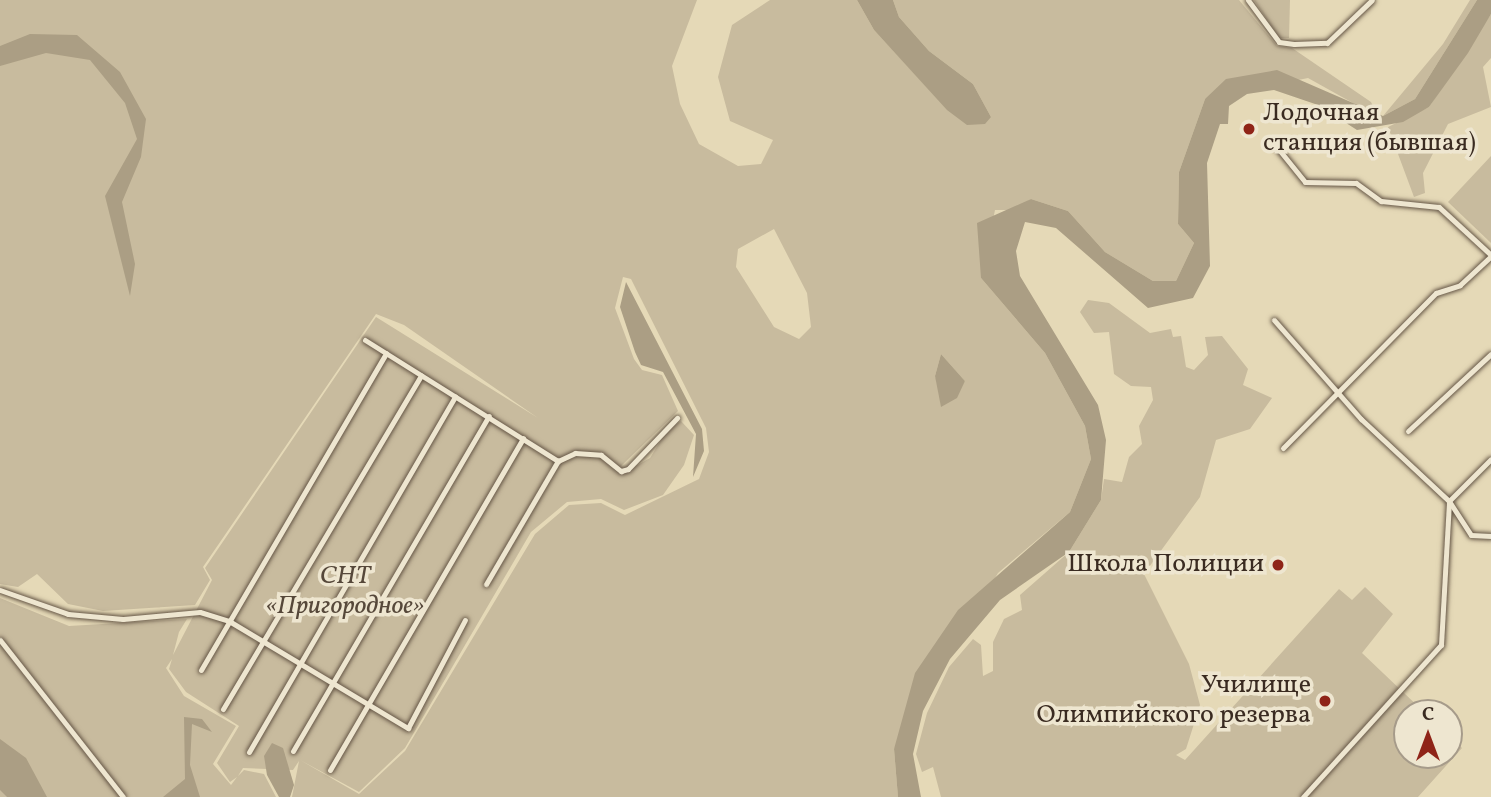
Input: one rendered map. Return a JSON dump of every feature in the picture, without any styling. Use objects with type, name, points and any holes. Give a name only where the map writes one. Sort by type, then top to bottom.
[{"type":"street","points":[[1248,0],[1279,42],[1294,44],[1327,43],[1372,0]]},
{"type":"street","points":[[1276,146],[1305,182],[1356,183],[1381,201],[1439,207],[1491,256],[1460,285],[1436,293],[1283,448]]},
{"type":"street","points":[[1274,320],[1338,393],[1448,501],[1471,535],[1491,536]]},
{"type":"street","points":[[365,341],[558,461]]},
{"type":"street","points":[[201,670],[386,353]]},
{"type":"street","points":[[1408,431],[1491,354]]},
{"type":"street","points":[[223,709],[421,374]]},
{"type":"street","points":[[249,751],[298,662],[455,396]]},
{"type":"street","points":[[293,751],[489,416]]},
{"type":"street","points":[[486,584],[558,461],[575,453],[601,454],[621,471],[628,469],[677,418]]},
{"type":"street","points":[[330,770],[523,438]]},
{"type":"street","points":[[1303,797],[1441,645],[1448,501],[1491,459]]},
{"type":"street","points":[[0,590],[68,614],[123,620],[200,612],[229,621],[334,681],[408,728],[465,620]]},
{"type":"street","points":[[0,640],[123,797]]},
{"type":"green space","name":"СНТ «Пригородное»","points":[[0,0],[697,0],[672,66],[680,104],[699,144],[738,166],[761,164],[773,140],[730,121],[718,77],[732,25],[770,0],[857,0],[874,30],[948,110],[991,117],[973,84],[929,51],[899,17],[893,0],[1239,0],[1277,46],[1292,48],[1371,102],[1378,117],[1308,78],[1205,99],[1179,172],[1178,224],[1194,243],[1176,281],[1153,281],[1105,252],[1068,211],[1031,199],[1012,210],[995,210],[981,278],[1045,353],[1085,426],[1091,459],[1070,512],[998,573],[894,749],[898,797],[292,797],[299,761],[293,770],[243,768],[238,776],[244,770],[264,774],[276,797],[0,797],[0,598],[69,626],[187,619],[179,632],[173,655],[212,580],[205,568],[376,317],[538,418],[404,325],[376,314],[203,567],[210,580],[195,605],[103,611],[68,604],[37,574],[18,587],[0,584]],"holes":[[[774,229],[807,293],[811,327],[799,339],[774,327],[736,267],[738,249]],[[623,277],[631,279],[706,428],[709,452],[699,479],[625,515],[601,503],[569,505],[535,534],[405,751],[359,794],[300,760],[359,792],[405,748],[531,532],[567,502],[601,499],[624,510],[663,495],[684,465],[694,435],[681,421],[666,432],[650,458],[622,474],[595,452],[620,467],[678,411],[662,375],[642,370],[634,359],[615,308]],[[941,354],[965,381],[947,403],[935,376]],[[172,659],[169,669],[186,692],[239,726],[217,763],[230,782],[237,777],[231,785],[213,764],[236,726],[184,696],[166,668]]]},
{"type":"green space","points":[[1254,0],[1290,0],[1289,38],[1279,38]]},
{"type":"green space","points":[[1470,0],[1477,0],[1415,99],[1383,116],[1443,44]]},
{"type":"green space","points":[[1491,14],[1491,58],[1483,67],[1491,107],[1448,124],[1423,173],[1425,193],[1414,197],[1388,127],[1429,107]]},
{"type":"green space","points":[[1491,156],[1491,243],[1448,202]]},
{"type":"green space","points":[[1088,300],[1109,303],[1150,333],[1171,329],[1173,337],[1181,336],[1186,367],[1194,370],[1208,355],[1205,337],[1222,336],[1248,369],[1243,385],[1272,398],[1250,429],[1216,440],[1200,497],[1144,574],[1189,664],[1200,705],[1186,749],[1176,755],[1185,760],[1339,589],[1352,600],[1365,587],[1393,614],[1362,653],[1410,699],[1393,699],[1393,769],[1443,769],[1418,797],[941,797],[933,767],[922,772],[916,754],[927,713],[949,667],[973,639],[981,645],[983,676],[993,671],[993,642],[1004,619],[1022,610],[1020,595],[1069,552],[1101,500],[1104,479],[1122,482],[1129,457],[1142,444],[1139,426],[1153,400],[1151,387],[1131,386],[1114,374],[1109,332],[1094,333],[1080,312]]},
{"type":"shaded area","points":[[857,0],[893,0],[899,17],[929,51],[973,84],[991,117],[985,124],[967,125],[947,110],[874,30]]},
{"type":"shaded area","points":[[1477,0],[1491,0],[1491,14],[1468,53],[1429,107],[1403,122],[1357,130],[1318,105],[1274,90],[1247,94],[1229,106],[1228,124],[1220,124],[1207,163],[1210,266],[1193,298],[1148,308],[1056,228],[1025,222],[1016,251],[1020,276],[1098,405],[1106,440],[1101,500],[1069,552],[1000,600],[950,659],[923,711],[913,754],[921,797],[898,797],[894,749],[915,673],[958,610],[1070,512],[1091,459],[1085,426],[1045,353],[981,278],[977,223],[1031,199],[1068,211],[1105,252],[1153,281],[1176,281],[1194,243],[1178,224],[1179,172],[1205,99],[1226,79],[1277,70],[1383,116],[1415,99]]},
{"type":"shaded area","points":[[30,34],[77,35],[120,72],[146,119],[141,157],[122,202],[135,264],[130,296],[105,196],[137,139],[125,103],[90,60],[46,53],[0,66],[0,46]]},
{"type":"shaded area","points":[[626,282],[702,429],[704,451],[693,477],[696,434],[663,372],[641,365],[635,352],[620,307]]},
{"type":"shaded area","points":[[941,354],[965,381],[957,398],[941,407],[935,376]]},
{"type":"shaded area","points":[[184,717],[202,719],[212,732],[192,724],[190,765],[200,797],[163,797],[185,779]]},
{"type":"shaded area","points":[[0,739],[26,758],[47,797],[7,797],[0,790]]},
{"type":"shaded area","points":[[272,743],[283,748],[294,785],[290,797],[279,797],[267,775],[264,756]]},
{"type":"place","name":"Лодочная станция (бывшая)","points":[[1249,129]]},
{"type":"place","name":"Школа Полиции","points":[[1278,565]]},
{"type":"place","name":"Училище Олимпийского резерва","points":[[1325,701]]}]
